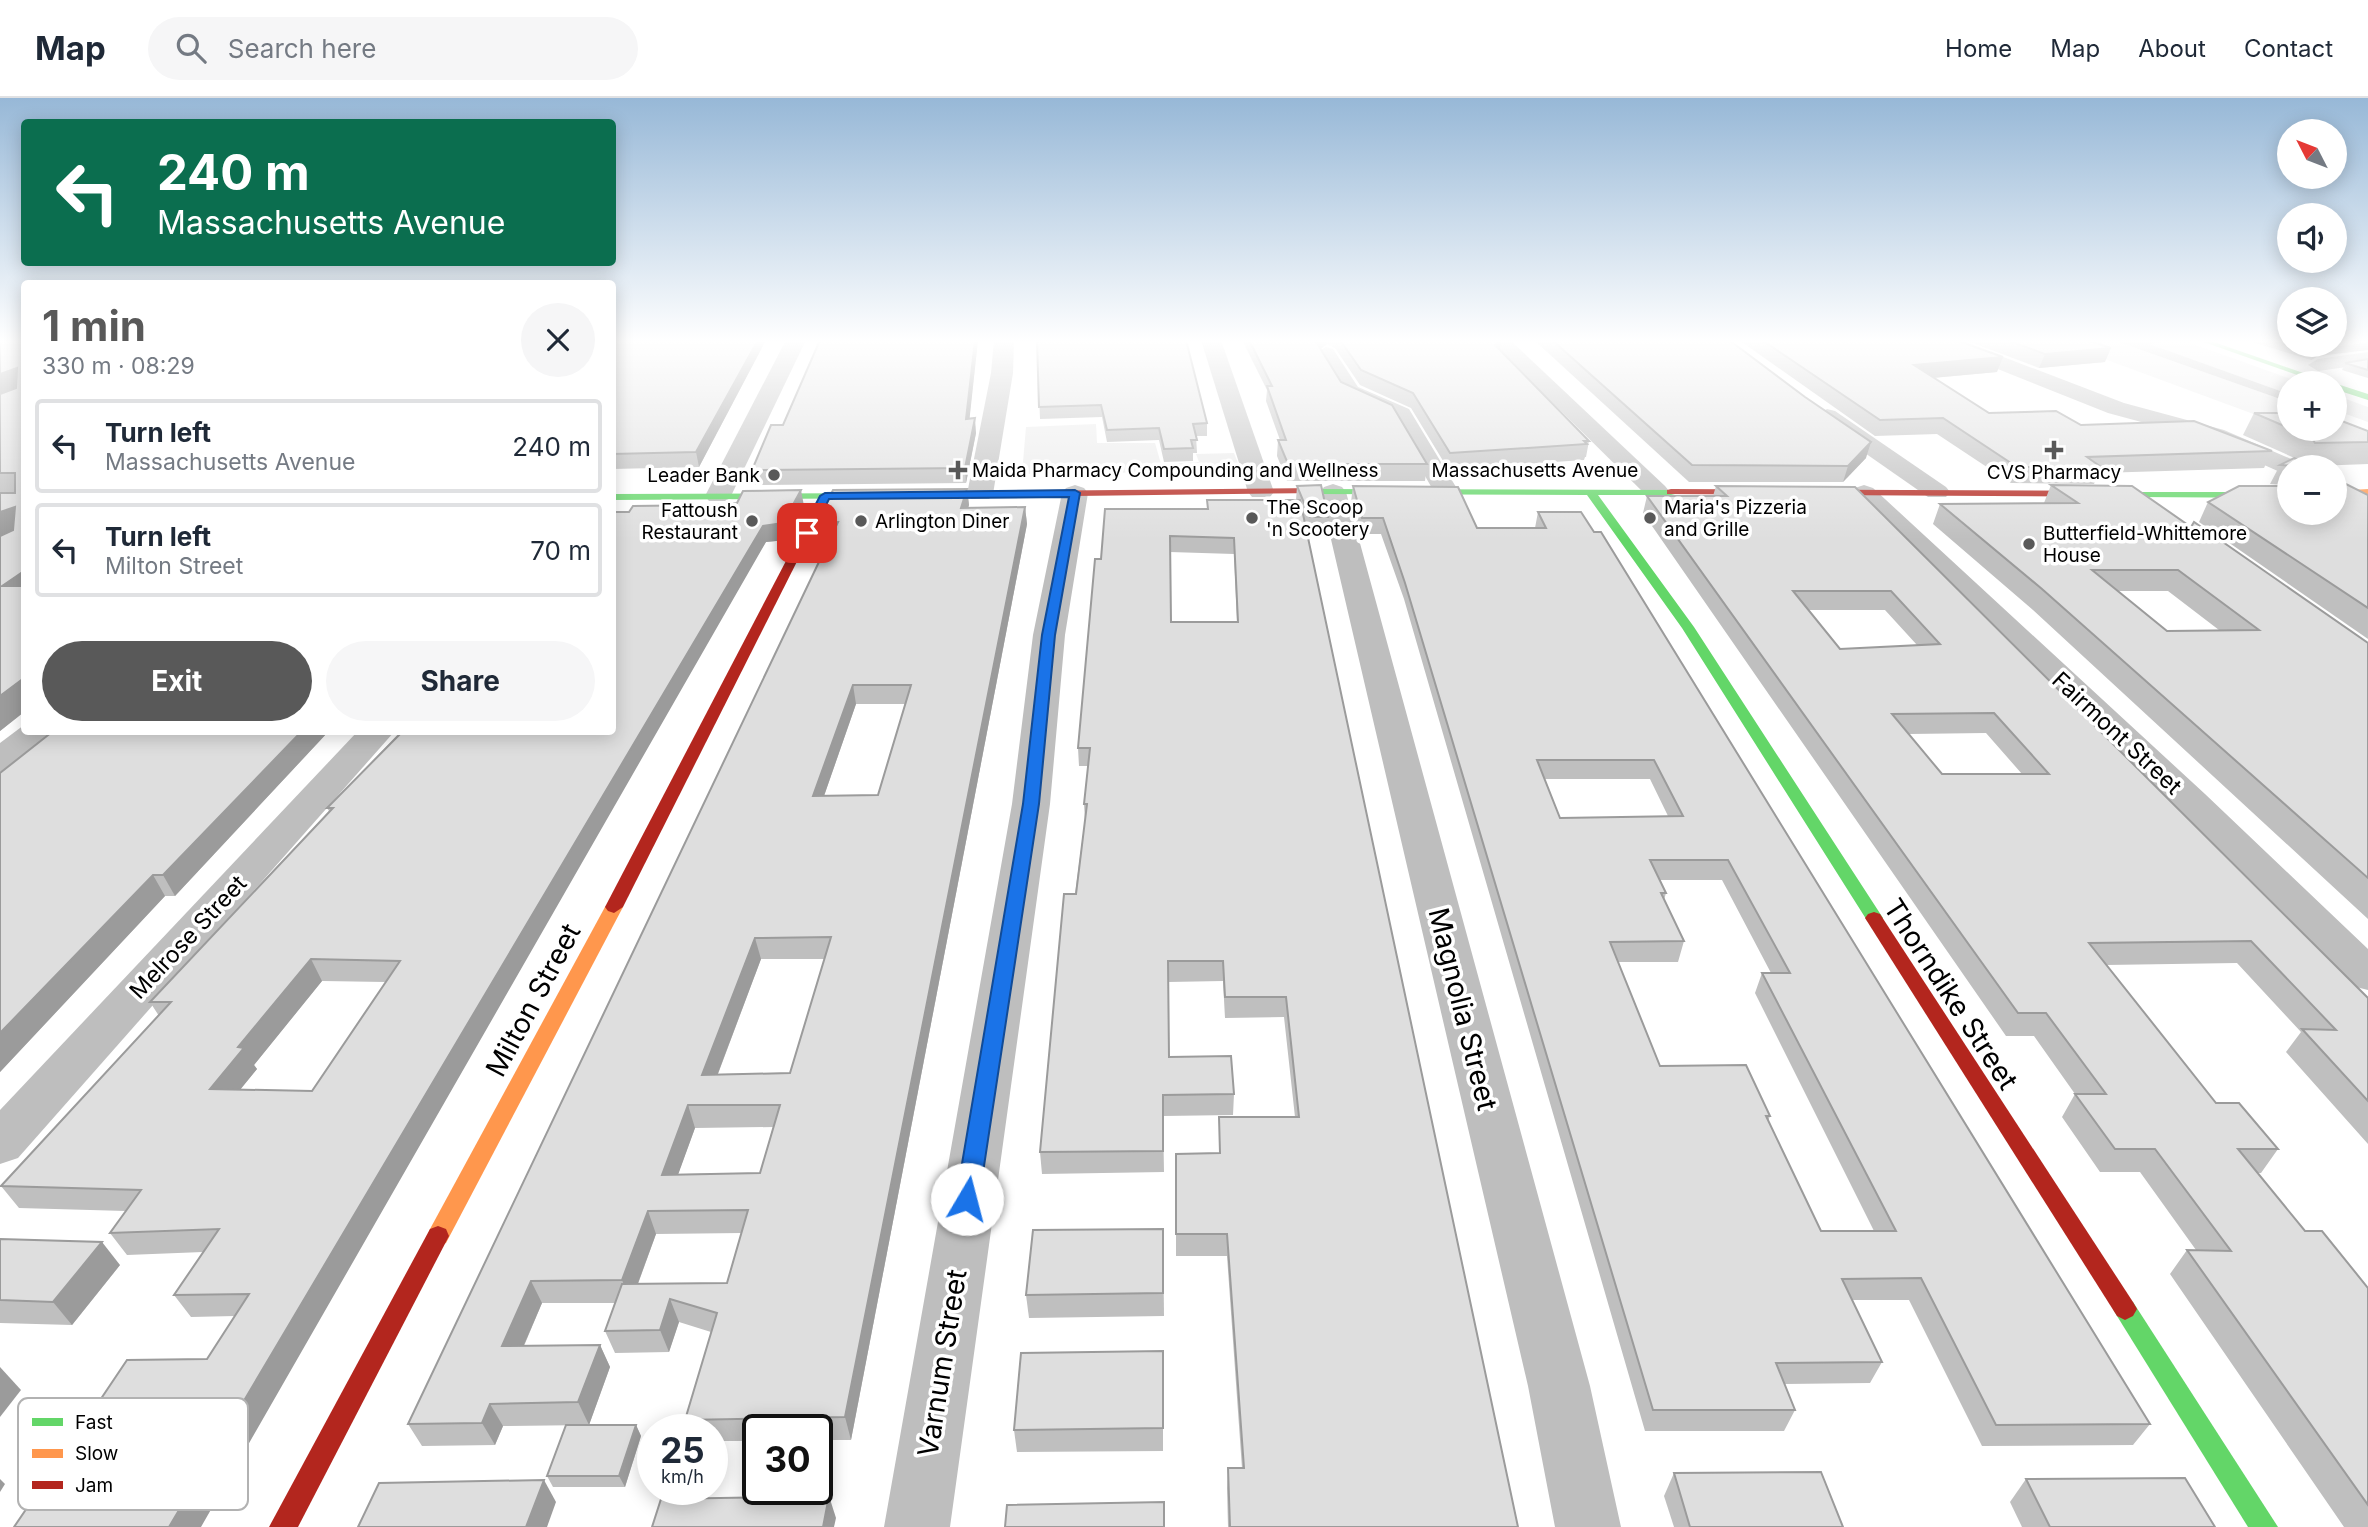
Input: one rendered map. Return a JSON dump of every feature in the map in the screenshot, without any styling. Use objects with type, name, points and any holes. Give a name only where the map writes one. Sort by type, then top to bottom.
[{"type":"main road","name":"Massachusetts Avenue","points":[[616,497],[1656,491],[2277,495]]},
{"type":"main road","name":"Thorndike Street","points":[[1590,492],[1688,628],[2264,1527]]},
{"type":"main road","points":[[2347,493],[2368,492]]},
{"type":"main road","name":"Milton Street","points":[[283,1527],[648,842],[825,496]]},
{"type":"street","points":[[718,496],[763,407]]},
{"type":"street","points":[[980,494],[996,407]]},
{"type":"street","points":[[1233,407],[1261,492]]},
{"type":"street","points":[[1385,407],[1401,414],[1446,492]]},
{"type":"street","points":[[1568,407],[1656,491]]},
{"type":"street","points":[[1812,407],[1937,492]]},
{"type":"street","points":[[2113,407],[2216,435],[2277,461]]},
{"type":"street","name":"Magnolia Street","points":[[1333,492],[1559,1386],[1588,1527]]},
{"type":"street","name":"Varnum Street","points":[[917,1527],[1031,804],[1049,635],[1075,493]]},
{"type":"street","name":"Fairmont Street","points":[[1864,493],[2192,802],[2368,975]]},
{"type":"street","points":[[2138,494],[2173,519]]},
{"type":"street","points":[[0,761],[33,735]]},
{"type":"street","name":"Melrose Street","points":[[0,1144],[373,735]]},
{"type":"shaded area","points":[[2234,407],[2277,407],[2277,423]]},
{"type":"shaded area","points":[[2347,407],[2368,407],[2368,422],[2347,414]]},
{"type":"shaded area","points":[[1096,424],[1097,443],[1155,443],[1161,464],[1199,462],[1196,454],[1234,453],[1241,471],[1022,474],[1026,427]]},
{"type":"building","points":[[0,407],[21,407],[21,573],[2,586],[21,586],[21,680],[0,696],[0,536],[13,530],[15,507],[0,512],[0,493],[15,493],[15,473],[0,473]]},
{"type":"building","points":[[616,407],[721,407],[696,452],[616,454]]},
{"type":"building","points":[[791,407],[967,407],[966,419],[975,418],[965,468],[752,470],[771,425],[783,425]]},
{"type":"building","points":[[1101,407],[1203,407],[1207,423],[1193,424],[1197,440],[1191,440],[1193,448],[1164,449],[1159,428],[1107,430]]},
{"type":"building","points":[[1274,407],[1393,407],[1427,464],[1288,464],[1278,440],[1286,440]]},
{"type":"building","points":[[1421,407],[1555,407],[1589,441],[1584,441],[1587,444],[1450,453]]},
{"type":"building","points":[[1627,407],[1819,407],[1871,442],[1848,466],[1692,465]]},
{"type":"building","points":[[1860,407],[1979,407],[1989,413],[2056,411],[2081,425],[2194,421],[2272,451],[2087,457],[2101,467],[2017,467],[1943,418],[1880,420]]},
{"type":"building","points":[[2254,413],[2277,413],[2277,423]]},
{"type":"building","points":[[2347,423],[2368,431],[2368,442],[2314,441],[2347,441]]},
{"type":"building","points":[[2347,484],[2368,495],[2368,608],[2208,502],[2239,486],[2277,486],[2277,525],[2347,525]]},
{"type":"building","points":[[1321,485],[1328,517],[1310,517],[1297,486]]},
{"type":"building","points":[[2051,485],[2132,486],[2191,527],[2194,522],[2368,643],[2368,878],[2042,589],[1940,504],[2078,503]],"holes":[[[2092,570],[2178,570],[2259,630],[2167,631]]]},
{"type":"building","points":[[1353,486],[1458,487],[1477,528],[1546,528],[1538,512],[1581,512],[1594,532],[1601,532],[2150,1424],[1996,1425],[1921,1278],[1842,1279],[1882,1362],[1776,1363],[1795,1410],[1653,1410],[1405,583],[1383,518],[1362,518]],"holes":[[[1537,760],[1654,760],[1683,816],[1560,818]],[[1650,860],[1728,860],[1790,973],[1762,973],[1896,1231],[1821,1231],[1766,1116],[1770,1116],[1746,1065],[1660,1066],[1610,942],[1684,941],[1661,893],[1666,893]]]},
{"type":"building","points":[[1716,486],[1855,487],[2368,998],[2368,1101],[2302,1029],[2336,1030],[2251,941],[2089,943],[2216,1103],[2239,1103],[2278,1149],[2238,1149],[2305,1231],[2322,1231],[2368,1288],[2368,1505],[2187,1250],[2231,1251],[2155,1149],[2115,1149],[2075,1094],[2106,1094],[2046,1013],[2018,1013],[1647,496],[1727,496]],"holes":[[[1793,591],[1891,591],[1940,644],[1840,649]],[[1994,713],[2049,774],[1942,774],[1892,714]]]},
{"type":"building","points":[[967,489],[961,508],[1025,507],[845,1417],[833,1417],[833,1414],[742,1414],[742,1419],[728,1419],[728,1414],[687,1414],[717,1313],[670,1299],[660,1330],[605,1331],[622,1284],[727,1283],[748,1210],[648,1211],[622,1280],[531,1281],[502,1346],[600,1345],[578,1402],[490,1404],[482,1423],[408,1424],[838,522],[817,523],[833,490]],"holes":[[[853,685],[911,685],[878,795],[813,796]],[[831,937],[790,1073],[702,1075],[755,938]],[[688,1105],[780,1105],[760,1173],[662,1175]]]},
{"type":"building","points":[[801,490],[783,523],[763,526],[246,1398],[102,1398],[127,1360],[207,1359],[249,1294],[174,1295],[219,1229],[110,1233],[141,1190],[1,1186],[171,1002],[150,1002],[333,808],[327,808],[399,735],[616,735],[616,512],[629,512],[633,506],[737,503],[743,491]],"holes":[[[311,959],[400,961],[312,1091],[210,1089],[244,1048],[238,1047]]]},
{"type":"building","points":[[1207,500],[1300,500],[1518,1527],[1230,1527],[1228,1468],[1244,1468],[1227,1234],[1176,1234],[1176,1154],[1220,1153],[1219,1117],[1299,1117],[1286,997],[1225,997],[1223,961],[1168,961],[1169,1057],[1231,1056],[1234,1094],[1163,1095],[1163,1151],[1040,1152],[1064,894],[1076,894],[1087,804],[1084,804],[1090,748],[1078,748],[1095,559],[1101,559],[1105,509],[1208,509]],"holes":[[[1170,536],[1234,538],[1238,622],[1171,622]]]},
{"type":"building","points":[[48,735],[298,735],[163,875],[153,875],[0,1033],[0,773]]},
{"type":"building","points":[[1163,1229],[1163,1293],[1026,1295],[1033,1230]]},
{"type":"building","points":[[0,1239],[102,1242],[53,1302],[0,1300]]},
{"type":"building","points":[[1163,1351],[1163,1428],[1014,1430],[1021,1353]]},
{"type":"building","points":[[566,1425],[636,1425],[619,1476],[547,1476]]},
{"type":"building","points":[[1821,1472],[1843,1527],[1690,1527],[1674,1473]]},
{"type":"building","points":[[2185,1478],[2215,1527],[2050,1527],[2026,1479]]},
{"type":"building","points":[[544,1480],[526,1527],[358,1527],[379,1483]]},
{"type":"building","points":[[728,1498],[742,1498],[742,1505],[827,1505],[823,1527],[652,1527],[659,1505],[728,1505]]},
{"type":"building","points":[[1164,1502],[1164,1527],[1005,1527],[1007,1505]]},
{"type":"building","points":[[26,1510],[179,1510],[169,1527],[14,1527]]},
{"type":"traffic: fast","points":[[1316,491],[1671,492]]},
{"type":"traffic: fast","points":[[1590,492],[1688,627],[1874,918]]},
{"type":"traffic: fast","points":[[2137,494],[2277,495]]},
{"type":"traffic: fast","points":[[616,497],[906,495]]},
{"type":"traffic: fast","points":[[2125,1309],[2264,1527]]},
{"type":"traffic: slow","points":[[2347,493],[2368,492]]},
{"type":"traffic: slow","points":[[438,1236],[614,907]]},
{"type":"traffic: jam","points":[[906,495],[1316,491]]},
{"type":"traffic: jam","points":[[1671,492],[2137,494]]},
{"type":"traffic: jam","points":[[614,907],[825,496]]},
{"type":"traffic: jam","points":[[1874,918],[2125,1309]]},
{"type":"traffic: jam","points":[[283,1527],[438,1236]]},
{"type":"place","name":"CVS Pharmacy","points":[[2054,450]]},
{"type":"place","name":"Maida Pharmacy Compounding and Wellness","points":[[958,470]]},
{"type":"place","name":"Leader Bank","points":[[774,475]]},
{"type":"place","name":"The Scoop 'n Scootery","points":[[1252,518]]},
{"type":"place","name":"Maria's Pizzeria and Grille","points":[[1650,518]]},
{"type":"place","name":"Fattoush Restaurant","points":[[752,521]]},
{"type":"place","name":"Arlington Diner","points":[[861,521]]},
{"type":"place","name":"Butterfield-Whittemore House","points":[[2029,544]]},
{"type":"route","points":[[807,533],[825,496],[1075,493],[1049,635],[1031,804],[967,1199]]}]
